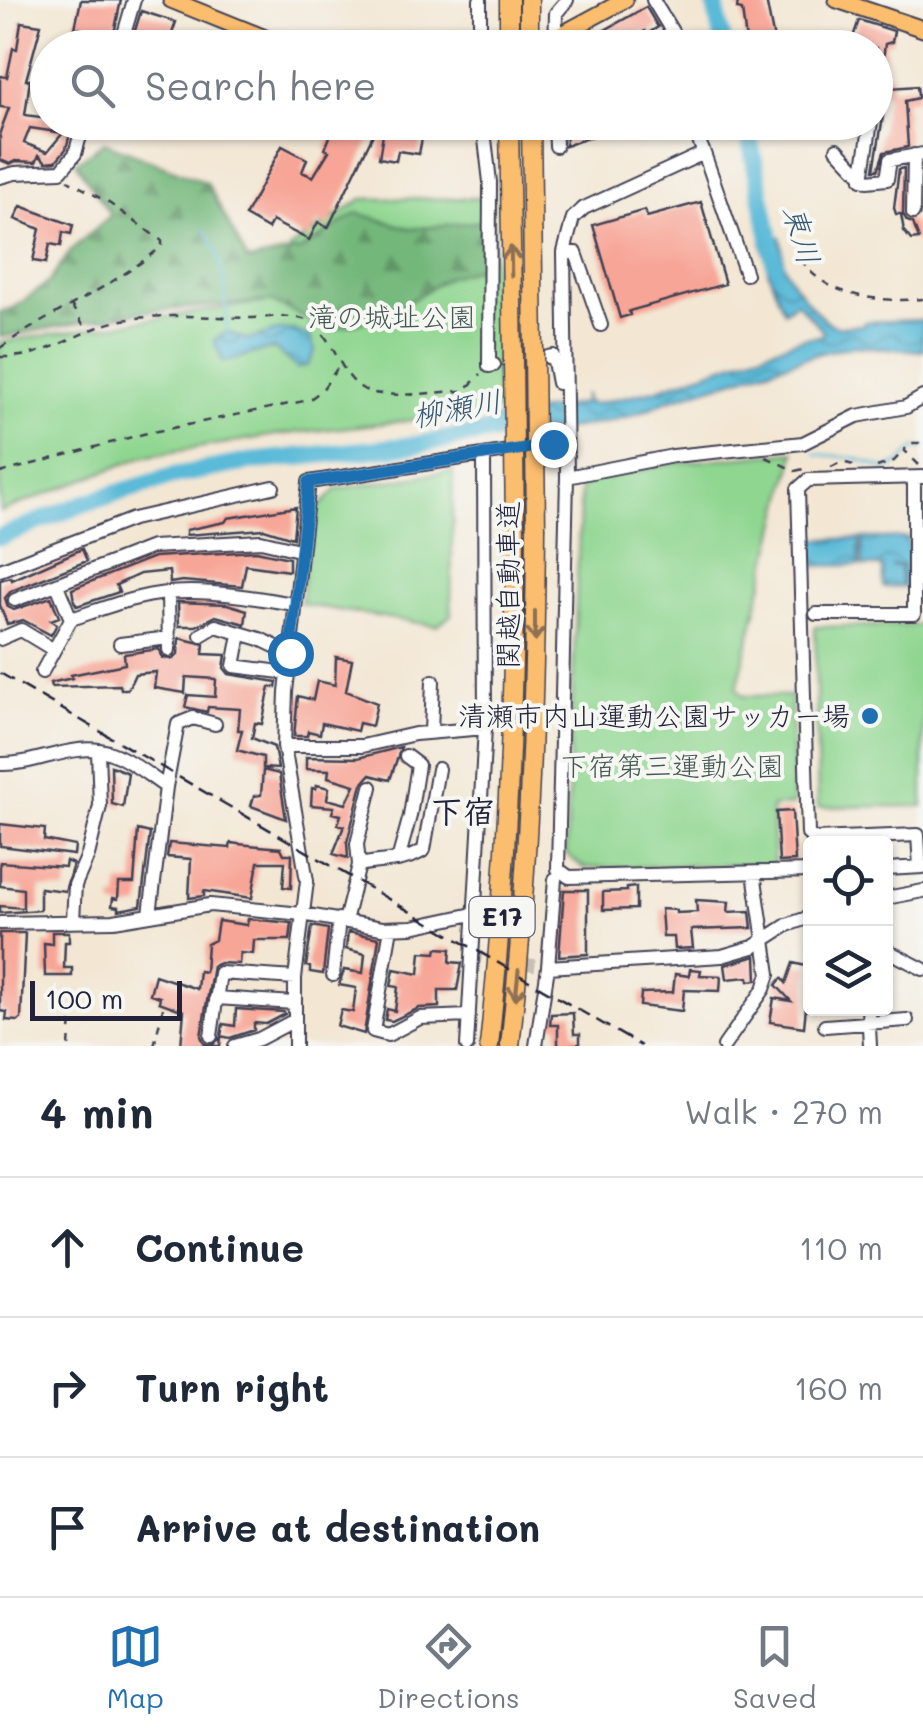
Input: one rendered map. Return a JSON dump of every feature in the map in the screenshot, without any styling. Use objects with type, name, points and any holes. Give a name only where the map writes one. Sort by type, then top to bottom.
[{"type":"highway","points":[[509,0],[509,30]]},
{"type":"highway","points":[[529,0],[540,30]]},
{"type":"highway","name":"関越自動車道","points":[[489,1046],[502,926],[510,788],[515,534],[509,140]]},
{"type":"highway","name":"関越自動車道","points":[[510,1046],[523,930],[532,789],[541,355],[532,140]]},
{"type":"main road","points":[[170,0],[245,30]]},
{"type":"main road","points":[[570,30],[625,0]]},
{"type":"main road","points":[[837,0],[923,30]]},
{"type":"street","points":[[125,30],[134,0]]},
{"type":"street","points":[[480,0],[480,30]]},
{"type":"street","points":[[550,30],[556,13],[567,0]]},
{"type":"street","points":[[653,0],[671,30]]},
{"type":"street","points":[[0,178],[14,173],[61,171],[75,154],[79,140]]},
{"type":"street","points":[[485,140],[490,182],[491,365]]},
{"type":"street","points":[[556,140],[556,146]]},
{"type":"street","points":[[698,140],[746,274]]},
{"type":"street","points":[[862,179],[868,140]]},
{"type":"street","points":[[837,150],[862,179]]},
{"type":"street","points":[[704,154],[584,208],[573,218],[564,252],[567,477],[558,869],[569,877],[803,871]]},
{"type":"street","points":[[862,179],[888,179],[890,160],[919,155],[912,212]]},
{"type":"street","points":[[564,252],[576,253],[601,325]]},
{"type":"street","points":[[541,355],[553,356],[558,383],[559,355],[567,354]]},
{"type":"street","points":[[567,477],[673,456],[803,442],[856,416],[906,406],[923,398]]},
{"type":"street","points":[[295,1046],[295,978],[307,881],[284,746],[294,604],[309,482],[553,444],[553,458],[566,451]]},
{"type":"street","points":[[467,1046],[485,728],[484,456]]},
{"type":"street","points":[[816,614],[914,614],[920,474],[808,480],[798,488],[808,834],[814,840],[918,835],[922,867],[893,868]]},
{"type":"street","points":[[0,570],[133,519],[273,488]]},
{"type":"street","points":[[15,600],[152,547],[261,540],[300,550]]},
{"type":"street","points":[[57,585],[71,619]]},
{"type":"street","points":[[120,644],[169,644],[168,595]]},
{"type":"street","points":[[42,672],[71,619],[141,596],[244,596],[294,604]]},
{"type":"street","points":[[201,634],[216,626],[290,653]]},
{"type":"street","points":[[0,640],[21,630],[54,650]]},
{"type":"street","points":[[240,634],[234,666],[288,673]]},
{"type":"street","points":[[431,732],[433,680]]},
{"type":"street","points":[[150,914],[178,724],[194,718],[215,724]]},
{"type":"street","points":[[284,746],[362,746],[431,732],[485,728]]},
{"type":"street","points":[[0,764],[18,765],[73,751],[98,751],[122,759],[166,787]]},
{"type":"street","points":[[74,920],[74,885],[88,855],[100,806],[98,751]]},
{"type":"street","points":[[398,860],[418,764],[406,756]]},
{"type":"street","points":[[359,865],[398,860],[424,850],[438,770]]},
{"type":"street","points":[[332,975],[342,920],[359,865],[357,844],[371,787]]},
{"type":"street","points":[[724,1046],[768,980],[754,872]]},
{"type":"street","points":[[536,1046],[555,880]]},
{"type":"street","points":[[893,897],[923,891]]},
{"type":"street","points":[[0,923],[114,922],[210,905],[391,928],[473,914]]},
{"type":"street","points":[[548,967],[722,956],[752,947],[803,920]]},
{"type":"street","points":[[391,928],[373,1031],[388,1035],[420,1018],[468,1016]]},
{"type":"street","points":[[893,954],[923,969]]},
{"type":"street","points":[[211,1036],[220,973],[295,978]]},
{"type":"street","points":[[216,998],[295,1004]]},
{"type":"street","points":[[824,1026],[864,1016]]},
{"type":"street","points":[[868,1016],[870,1046]]},
{"type":"street","points":[[876,1016],[907,1020]]},
{"type":"street","points":[[235,1046],[295,1020]]},
{"type":"path","points":[[0,348],[136,268],[162,246],[162,241],[109,202],[54,172]]},
{"type":"path","points":[[796,244],[805,268],[837,289],[876,299],[923,299]]},
{"type":"path","points":[[70,304],[88,334]]},
{"type":"path","points":[[0,357],[18,358],[42,352],[121,320],[302,318],[321,331],[364,390],[464,391],[491,365]]},
{"type":"path","points":[[0,473],[143,434],[310,400],[341,362]]},
{"type":"path","points":[[887,464],[912,443],[923,443]]},
{"type":"path","points":[[904,450],[920,474]]},
{"type":"path","points":[[765,456],[770,462],[795,471],[807,468]]},
{"type":"path","points":[[825,469],[842,462],[857,464],[865,470]]},
{"type":"path","points":[[154,1046],[164,1008]]},
{"type":"path","points":[[70,1046],[71,1018]]},
{"type":"green space","points":[[104,142],[207,183],[248,261],[301,250],[357,213],[412,229],[484,221],[482,267],[448,277],[388,315],[331,330],[271,301],[141,312],[0,337],[0,312],[15,307],[49,282],[72,249],[111,215],[76,163]]},
{"type":"green space","name":"滝の城址公園","points":[[492,198],[498,411],[275,435],[142,457],[0,512],[0,342],[272,301],[289,295],[290,248],[362,199]]},
{"type":"green space","name":"下宿第三運動公園","points":[[795,452],[737,688],[743,696],[791,696],[793,805],[772,807],[774,864],[584,868],[566,854],[581,482],[675,463]]},
{"type":"green space","points":[[453,471],[451,615],[437,626],[301,604],[309,518],[337,489]]},
{"type":"green space","name":"清瀬市内山運動公園サッカー場","points":[[923,625],[923,806],[818,807],[815,627]]},
{"type":"water","points":[[780,237],[789,276],[826,320],[842,327],[864,322],[923,320],[923,351],[853,346],[665,401],[630,416],[493,440],[493,419],[584,403],[585,393],[586,402],[594,404],[658,389],[803,338],[821,336],[823,331],[796,302],[784,311],[769,274],[762,241]]},
{"type":"water","points":[[281,330],[310,337],[315,351],[308,365],[297,368],[275,349],[223,362],[214,340],[227,332],[248,340]]},
{"type":"water","points":[[862,538],[908,538],[912,587],[903,587],[902,565],[891,566],[900,567],[901,587],[883,587],[882,566],[863,566]]},
{"type":"water","points":[[813,539],[859,539],[860,565],[814,566]]},
{"type":"building","points":[[81,0],[121,0],[114,30],[75,28]]},
{"type":"building","points":[[738,0],[766,0],[772,30],[745,30],[742,10],[737,9]]},
{"type":"building","points":[[646,7],[658,27],[653,30],[605,30]]},
{"type":"building","points":[[141,11],[176,22],[173,30],[135,30]]},
{"type":"building","points":[[859,20],[891,30],[856,30]]},
{"type":"building","points":[[21,22],[41,25],[40,30],[30,30],[25,115],[30,116],[30,128],[24,143],[47,152],[57,140],[68,140],[56,161],[46,162],[39,155],[36,162],[10,164],[0,160],[0,132],[9,108],[0,107],[0,76],[7,77],[13,48],[17,49]]},
{"type":"building","points":[[917,86],[918,98],[905,101],[908,147],[884,152],[878,170],[874,170],[879,140],[893,140],[893,88]]},
{"type":"building","points":[[329,140],[370,140],[328,228],[318,222],[309,240],[272,221],[268,229],[245,216],[282,146],[307,159],[302,172],[313,177],[329,151],[325,149]]},
{"type":"building","points":[[382,140],[422,140],[419,154],[398,151],[396,161],[379,158]]},
{"type":"building","points":[[904,168],[903,214],[913,223],[919,239],[911,240],[904,231],[901,214],[896,214],[894,208],[899,169]]},
{"type":"building","points":[[701,202],[725,284],[629,311],[630,315],[620,318],[593,225],[645,210],[647,217]]},
{"type":"building","points":[[21,206],[73,225],[71,234],[63,232],[61,246],[50,244],[46,263],[33,261],[40,229],[15,219]]},
{"type":"building","points":[[296,507],[293,538],[264,529],[186,535],[186,530],[225,522],[228,518]]},
{"type":"building","points":[[82,549],[87,561],[11,591],[5,598],[14,610],[51,597],[59,617],[51,620],[57,624],[51,635],[23,620],[7,624],[0,605],[0,580],[12,580]]},
{"type":"building","points":[[256,551],[289,558],[289,571],[246,565],[242,586],[170,583],[169,571],[140,574],[116,585],[119,592],[77,606],[74,601],[72,589],[154,557]]},
{"type":"building","points":[[178,602],[227,604],[247,610],[245,624],[216,616],[196,626],[179,626]]},
{"type":"building","points":[[179,638],[204,644],[203,654],[226,655],[224,668],[229,674],[277,682],[276,687],[270,687],[262,724],[255,723],[252,738],[274,747],[278,769],[263,768],[263,757],[237,750],[242,730],[238,730],[240,709],[208,707],[207,712],[185,707],[188,695],[215,697],[216,679],[186,677],[185,693],[154,688],[156,672],[135,674],[128,689],[121,689],[120,685],[51,687],[50,683],[72,678],[71,675],[125,664],[124,654],[159,649],[163,658],[173,659],[178,654]]},
{"type":"building","points":[[336,657],[352,660],[346,691],[377,703],[372,726],[359,723],[357,731],[322,723],[320,734],[308,731],[307,736],[294,736],[298,696],[313,700],[317,681],[335,685]]},
{"type":"building","points":[[401,747],[390,780],[370,775],[362,784],[347,842],[348,858],[333,854],[344,826],[338,824],[341,815],[332,813],[334,807],[311,805],[312,788],[329,788],[327,799],[346,804],[355,785],[328,777],[329,770],[306,769],[306,757],[358,758]]},
{"type":"building","points":[[111,766],[128,773],[123,807],[112,804]]},
{"type":"building","points":[[263,770],[279,774],[286,819],[251,806],[254,796],[261,795]]},
{"type":"building","points":[[792,811],[795,861],[779,862],[776,812]]},
{"type":"building","points":[[0,824],[45,829],[44,840],[75,846],[74,855],[0,846]]},
{"type":"building","points":[[138,830],[150,833],[141,906],[119,910],[112,906],[113,898],[118,899],[119,883],[134,883]]},
{"type":"building","points":[[169,843],[281,848],[284,854],[292,854],[291,888],[283,887],[285,862],[258,862],[252,898],[204,891],[204,896],[189,898],[191,859],[167,857]]},
{"type":"building","points":[[66,861],[73,864],[65,891],[40,888],[40,910],[0,913],[0,906],[23,908],[23,889],[0,886],[0,862],[65,867]]},
{"type":"building","points":[[636,887],[636,909],[603,910],[603,892]]},
{"type":"building","points":[[564,890],[588,890],[588,954],[559,956]]},
{"type":"building","points":[[696,900],[729,902],[728,912],[750,911],[752,928],[691,930],[693,948],[675,949],[674,937],[663,937],[661,909],[697,912]]},
{"type":"building","points":[[248,919],[292,923],[290,940],[254,940],[253,954],[240,953],[239,964],[213,966],[201,1036],[211,1046],[181,1046],[184,1011],[159,1002],[160,997],[150,994],[155,975],[197,989],[199,971],[205,972],[207,944],[215,940],[218,921],[247,925]]},
{"type":"building","points":[[312,926],[328,929],[323,974],[310,972],[306,966]]},
{"type":"building","points":[[52,932],[69,932],[64,968],[72,968],[72,976],[45,976],[44,943],[52,944]]},
{"type":"building","points":[[348,932],[379,938],[364,1034],[337,1026],[341,1010],[353,1012],[356,988],[339,985],[344,970],[363,973],[365,954],[346,949]]},
{"type":"building","points":[[0,933],[25,933],[21,1019],[17,1021],[6,1020],[7,1012],[0,1011]]},
{"type":"building","points":[[437,948],[451,949],[450,962],[462,963],[457,990],[439,990],[439,1007],[419,1008],[392,1021],[385,1020],[387,1009],[395,1011],[398,987],[391,986],[394,969],[419,974],[421,952],[436,953]]},
{"type":"building","points":[[756,956],[757,980],[727,979],[725,965]]},
{"type":"building","points":[[793,963],[803,965],[804,1027],[770,1022],[774,998],[791,1001],[776,985],[782,978],[786,983]]},
{"type":"building","points":[[690,969],[701,970],[700,975],[721,976],[720,991],[684,990],[682,1011],[640,1006],[641,993],[673,992],[675,974],[689,976]]},
{"type":"building","points":[[236,1009],[285,1014],[266,1024],[254,1023],[254,1030],[230,1038],[221,1036],[223,1024],[235,1026]]},
{"type":"building","points":[[573,1013],[574,1034],[580,1034],[580,1044],[558,1046],[558,1025],[550,1025],[551,1014]]},
{"type":"waterway","name":"東川","points":[[714,0],[720,30]]},
{"type":"waterway","name":"東川","points":[[750,140],[775,263]]},
{"type":"waterway","points":[[205,230],[221,266],[227,332]]},
{"type":"waterway","name":"柳瀬川","points":[[0,537],[85,503],[173,476],[248,462],[415,445],[515,427]]},
{"type":"waterway","points":[[816,454],[855,458],[886,469],[899,464],[913,449],[923,448]]},
{"type":"tunnel","points":[[470,956],[548,967]]},
{"type":"railway","points":[[0,673],[641,1046]]},
{"type":"place","name":"清瀬市内山運動公園サッカー場","points":[[870,716]]},
{"type":"district","name":"下宿","points":[[463,812]]},
{"type":"route","points":[[290,653],[309,482],[553,444]]}]
